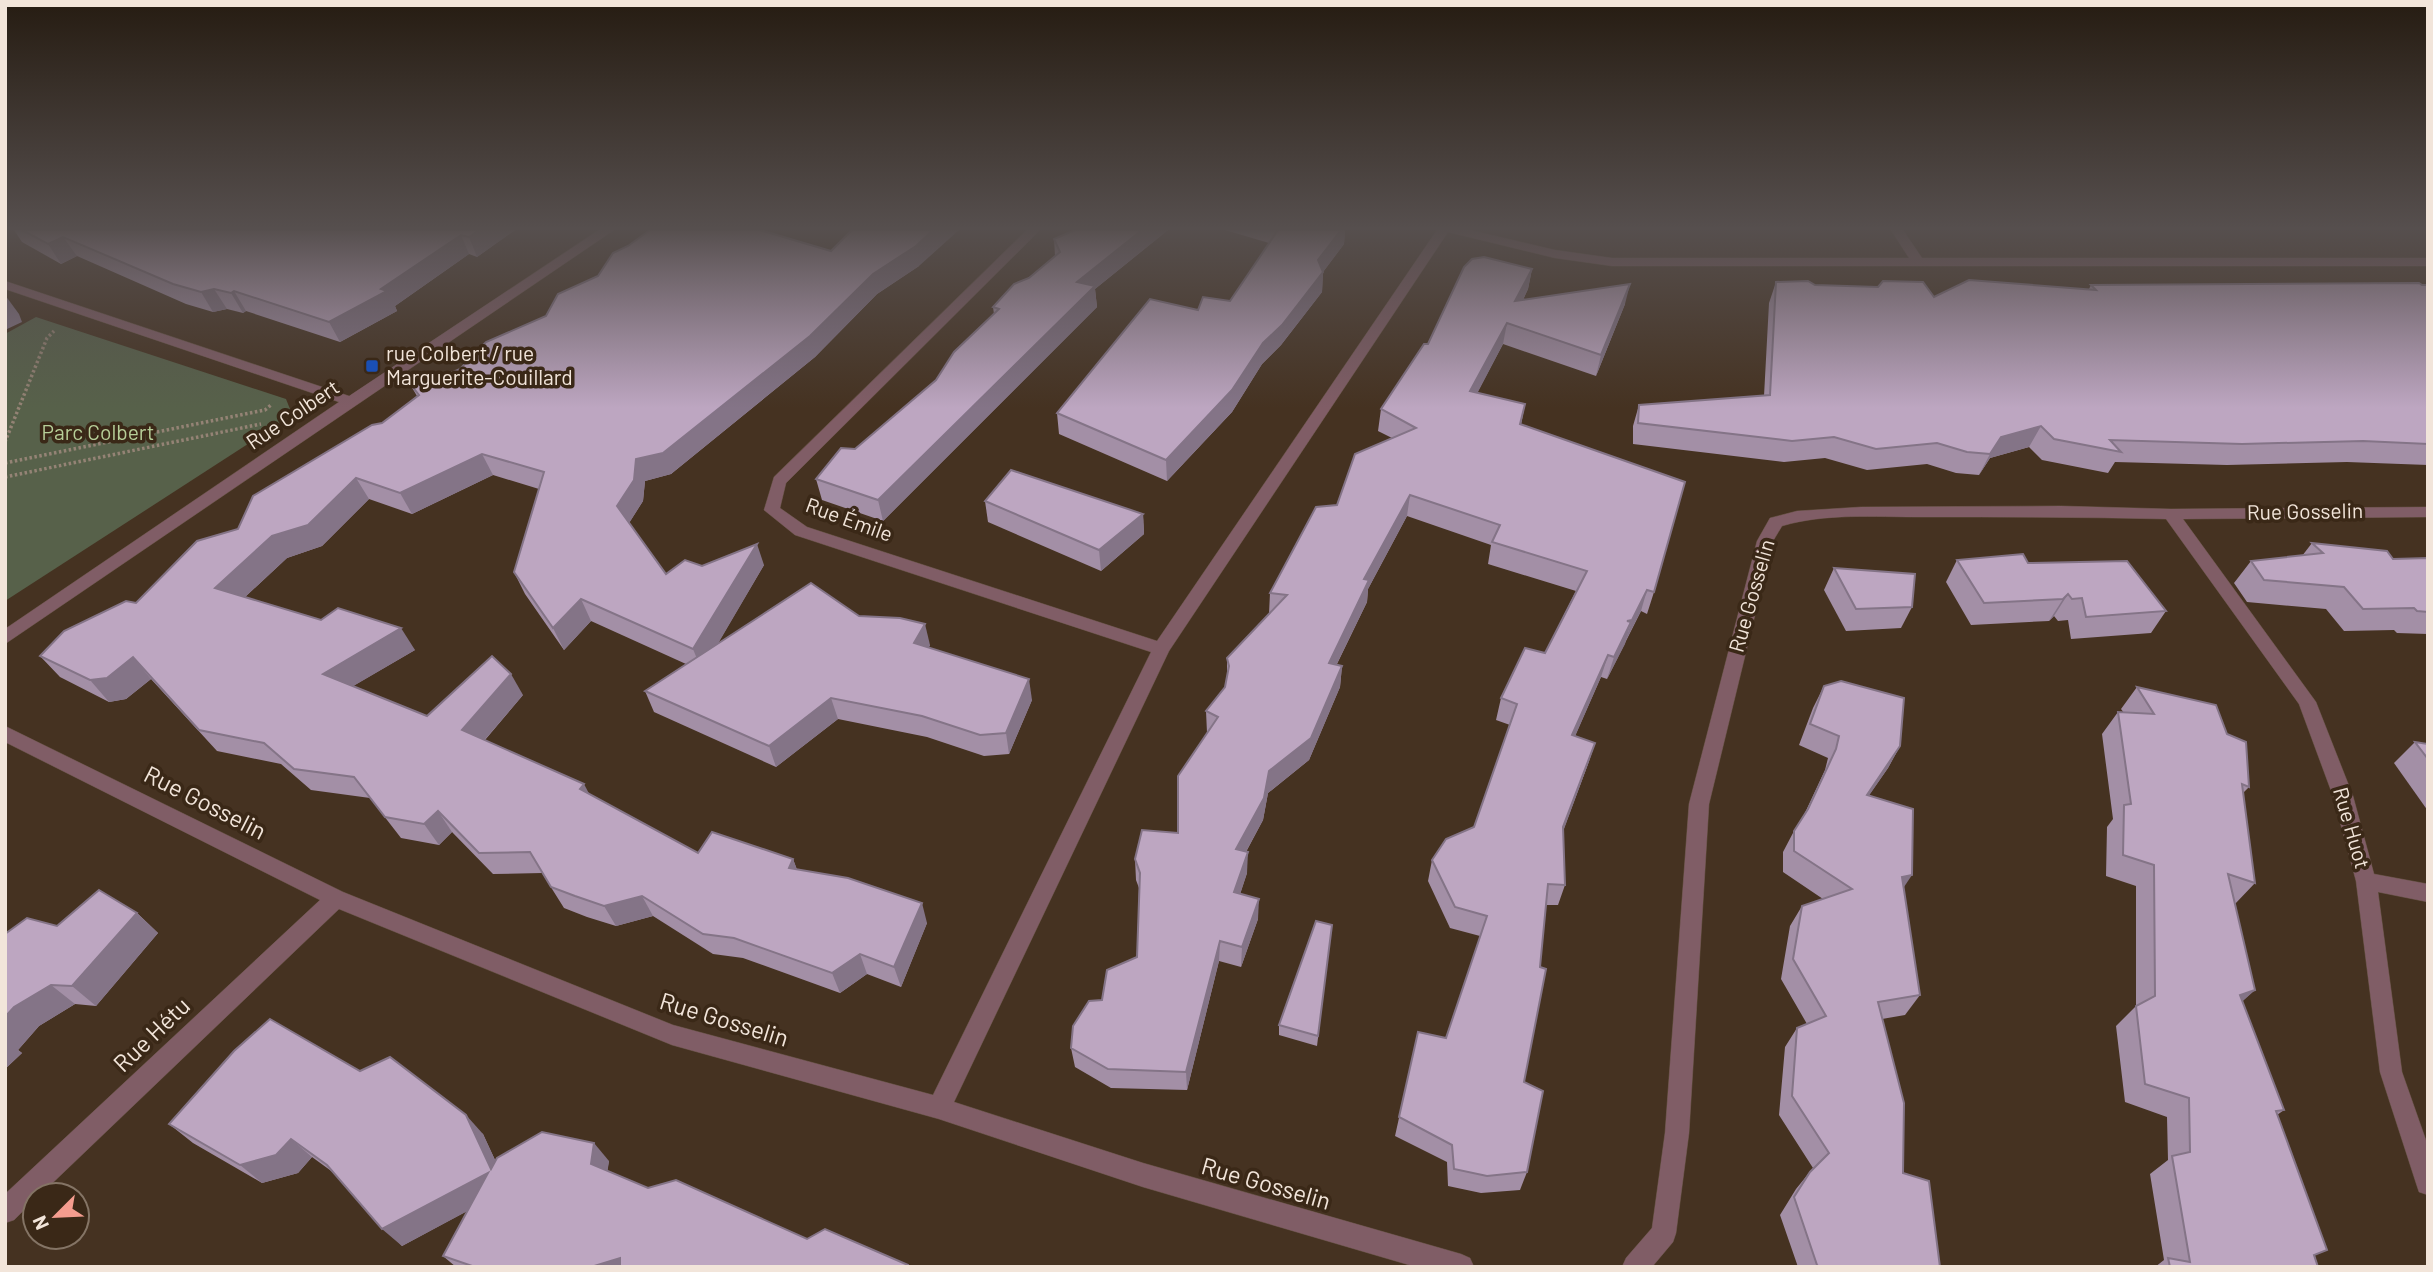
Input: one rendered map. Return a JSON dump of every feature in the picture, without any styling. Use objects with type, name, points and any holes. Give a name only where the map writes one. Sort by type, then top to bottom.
[{"type":"street","points":[[19,289],[351,401]]},
{"type":"street","name":"Rue Colbert","points":[[5,638],[519,289]]},
{"type":"street","name":"Rue Émile","points":[[974,289],[779,481],[772,510],[801,531],[1161,649]]},
{"type":"street","points":[[939,1108],[1161,649],[1403,289]]},
{"type":"street","name":"Rue Gosselin","points":[[1635,1267],[1664,1233],[1676,1133],[1699,804],[1752,585],[1765,541],[1776,522],[1797,516],[1861,512],[2428,512]]},
{"type":"street","name":"Rue Huot","points":[[2171,514],[2307,702],[2343,796],[2366,881],[2391,1072],[2428,1183]]},
{"type":"street","name":"Rue Gosselin","points":[[5,733],[335,898],[672,1035],[939,1108],[1143,1175],[1461,1267]]},
{"type":"street","points":[[2366,881],[2428,893]]},
{"type":"street","name":"Rue Hétu","points":[[5,1211],[335,898]]},
{"type":"path","points":[[5,442],[47,338],[66,317],[80,309]]},
{"type":"path","points":[[5,463],[265,410],[300,384]]},
{"type":"path","points":[[5,477],[259,423],[299,436]]},
{"type":"green space","name":"Parc Colbert","points":[[36,317],[286,399],[290,409],[279,424],[5,601],[5,334]]},
{"type":"building","points":[[216,289],[387,291],[329,322],[234,291],[231,293]]},
{"type":"building","points":[[568,289],[857,289],[810,336],[663,453],[636,459],[634,480],[617,506],[666,574],[685,560],[702,566],[757,544],[693,649],[581,599],[553,628],[514,572],[544,472],[482,454],[400,493],[356,478],[308,525],[272,536],[215,588],[321,620],[338,608],[401,628],[323,674],[427,716],[492,656],[511,674],[462,730],[584,784],[580,789],[698,853],[712,832],[793,859],[789,868],[848,878],[922,903],[894,967],[860,954],[832,973],[734,938],[703,934],[642,896],[604,906],[575,896],[551,887],[530,852],[479,853],[438,811],[424,824],[385,817],[354,777],[294,769],[264,743],[199,730],[133,657],[107,678],[90,680],[40,656],[64,631],[126,601],[136,603],[197,541],[238,529],[253,496],[372,425],[382,423],[419,395],[408,381],[442,377],[460,369],[486,342],[546,316],[558,294]]},
{"type":"building","points":[[1009,289],[1092,289],[878,500],[816,479],[841,448],[855,449],[936,380],[954,352],[999,309],[993,307]]},
{"type":"building","points":[[1238,289],[1310,289],[1282,325],[1263,343],[1232,390],[1166,460],[1057,413],[1150,299],[1198,310],[1203,297],[1230,301]]},
{"type":"building","points":[[1454,289],[1521,289],[1515,301],[1594,289],[1628,289],[1601,355],[1507,323],[1470,391],[1525,404],[1520,424],[1685,482],[1654,592],[1647,590],[1632,620],[1627,621],[1631,622],[1614,657],[1608,655],[1572,735],[1595,743],[1563,827],[1565,885],[1548,884],[1540,967],[1546,969],[1524,1082],[1543,1091],[1527,1172],[1487,1176],[1454,1169],[1452,1145],[1399,1117],[1418,1032],[1446,1038],[1487,916],[1455,907],[1432,860],[1446,839],[1474,827],[1517,704],[1501,698],[1525,648],[1545,653],[1587,571],[1492,542],[1500,525],[1410,495],[1364,579],[1369,580],[1329,663],[1342,666],[1311,738],[1269,771],[1264,798],[1236,849],[1248,852],[1234,892],[1259,899],[1242,947],[1220,941],[1186,1072],[1108,1069],[1071,1048],[1073,1026],[1089,1001],[1102,1000],[1107,970],[1137,957],[1140,873],[1135,859],[1142,830],[1178,833],[1178,776],[1218,717],[1206,711],[1225,687],[1229,666],[1227,658],[1287,595],[1270,593],[1316,507],[1337,505],[1355,454],[1416,428],[1381,409],[1424,344],[1428,344]]},
{"type":"building","points":[[1776,289],[1928,289],[1934,297],[1950,289],[2428,289],[2428,444],[2363,441],[2242,444],[2110,440],[2121,452],[2054,439],[2041,426],[2001,437],[1990,454],[1967,452],[1937,443],[1876,449],[1834,437],[1792,441],[1638,423],[1639,405],[1770,395]]},
{"type":"building","points":[[1011,470],[1143,514],[1099,550],[985,501]]},
{"type":"building","points":[[2312,543],[2387,551],[2393,559],[2428,558],[2428,612],[2414,608],[2363,609],[2344,587],[2264,580],[2251,561],[2323,553]]},
{"type":"building","points":[[2023,554],[2028,563],[2127,561],[2166,611],[2086,617],[2082,598],[2072,599],[2068,594],[2063,599],[1984,603],[1957,560]]},
{"type":"building","points":[[1834,568],[1915,574],[1912,607],[1856,609]]},
{"type":"building","points":[[811,583],[859,616],[900,618],[925,624],[914,643],[1029,679],[1006,733],[980,735],[922,716],[831,698],[769,746],[645,691]]},
{"type":"building","points":[[1841,681],[1904,698],[1900,746],[1867,795],[1913,809],[1912,875],[1902,877],[1920,995],[1878,1002],[1904,1103],[1903,1173],[1929,1181],[1940,1267],[1819,1267],[1794,1197],[1810,1172],[1829,1153],[1792,1096],[1797,1028],[1826,1016],[1793,959],[1802,906],[1852,889],[1794,851],[1794,831],[1808,809],[1836,749],[1839,736],[1810,724],[1824,686]]},
{"type":"building","points":[[2137,687],[2216,705],[2227,734],[2246,742],[2249,787],[2242,784],[2255,883],[2228,874],[2255,990],[2240,995],[2284,1110],[2276,1111],[2327,1250],[2314,1255],[2318,1267],[2170,1267],[2168,1258],[2190,1262],[2172,1156],[2190,1152],[2189,1098],[2145,1084],[2136,1006],[2155,996],[2154,865],[2123,855],[2124,805],[2131,804],[2118,712],[2154,714]]},
{"type":"building","points":[[2415,742],[2428,744],[2428,759]]},
{"type":"building","points":[[99,890],[137,913],[72,986],[51,985],[14,1007],[5,1017],[5,934],[27,918],[57,926]]},
{"type":"building","points":[[1316,921],[1332,925],[1318,1036],[1279,1025]]},
{"type":"building","points":[[270,1019],[360,1071],[390,1057],[466,1115],[491,1169],[497,1158],[542,1132],[594,1143],[591,1164],[648,1188],[676,1180],[807,1239],[825,1229],[908,1267],[620,1267],[620,1258],[591,1267],[475,1267],[443,1256],[488,1173],[382,1229],[327,1165],[291,1139],[276,1155],[240,1165],[169,1124],[234,1051]]},
{"type":"place","name":"rue Colbert / rue Marguerite-Couillard","points":[[372,366]]}]
